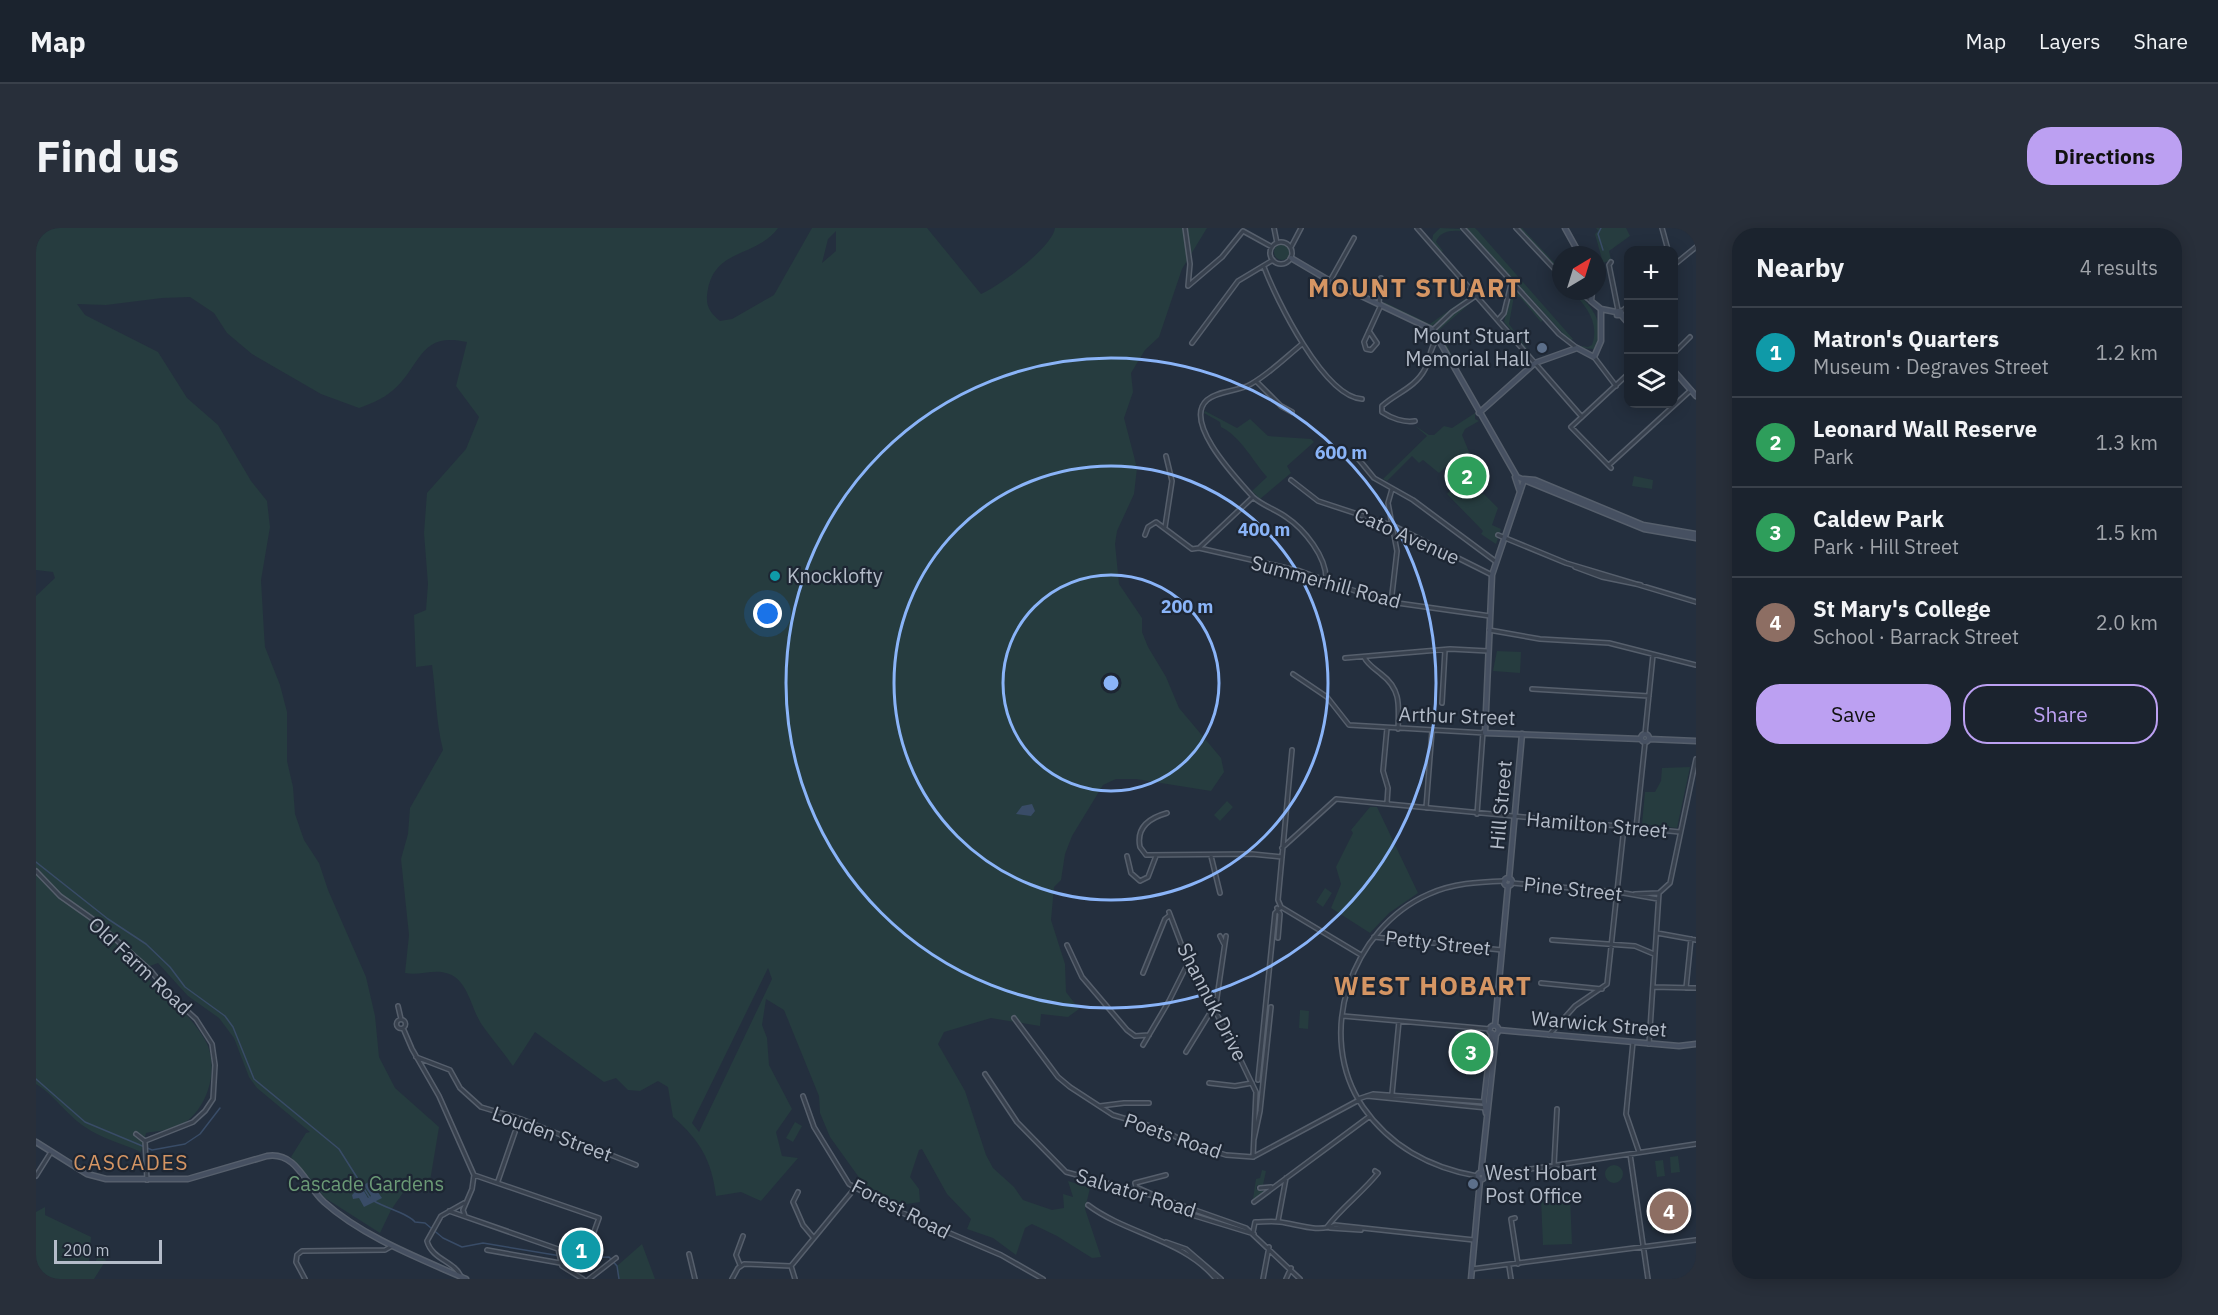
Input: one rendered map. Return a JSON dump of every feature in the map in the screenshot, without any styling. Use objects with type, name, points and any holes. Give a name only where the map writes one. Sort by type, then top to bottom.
[{"type":"street","points":[[1185,228],[1190,264],[1188,286],[1222,257],[1241,233],[1246,231],[1272,247]]},
{"type":"street","points":[[1252,228],[1252,234]]},
{"type":"street","points":[[1274,228],[1277,243]]},
{"type":"street","points":[[1291,258],[1291,247],[1301,228]]},
{"type":"street","points":[[1417,228],[1582,417]]},
{"type":"street","points":[[1463,228],[1559,334],[1577,348],[1594,357],[1616,386]]},
{"type":"street","points":[[1516,228],[1552,266]]},
{"type":"street","points":[[1565,228],[1575,246]]},
{"type":"street","points":[[1662,228],[1667,246]]},
{"type":"street","points":[[1330,281],[1354,238]]},
{"type":"street","points":[[1272,247],[1277,243],[1286,243],[1291,247]]},
{"type":"street","points":[[1272,247],[1273,260]]},
{"type":"street","points":[[1678,262],[1696,248]]},
{"type":"street","points":[[1291,258],[1330,281],[1433,330],[1520,486]]},
{"type":"street","points":[[1273,260],[1282,263],[1291,258]]},
{"type":"street","points":[[1192,343],[1238,281],[1273,260]]},
{"type":"street","points":[[1611,262],[1619,312],[1624,318]]},
{"type":"street","points":[[1264,267],[1292,329],[1302,344],[1333,381],[1356,398],[1362,399]]},
{"type":"street","points":[[1369,331],[1377,342],[1376,348],[1371,350],[1364,345],[1369,331],[1380,305],[1381,278]]},
{"type":"street","points":[[1498,320],[1504,313],[1512,280]]},
{"type":"street","points":[[1433,330],[1452,312],[1477,295]]},
{"type":"street","points":[[1589,300],[1601,309],[1619,312],[1624,309]]},
{"type":"street","points":[[1594,357],[1601,341],[1601,309]]},
{"type":"street","points":[[1678,349],[1690,337]]},
{"type":"street","points":[[1415,421],[1410,422],[1384,414],[1382,406],[1406,391],[1421,376],[1427,367],[1434,342],[1438,339]]},
{"type":"street","points":[[1302,344],[1256,381],[1211,397],[1205,402],[1200,414],[1204,432],[1231,472],[1253,497],[1284,516],[1306,536],[1324,567],[1326,580]]},
{"type":"street","points":[[1479,413],[1535,363],[1577,348]]},
{"type":"street","points":[[1678,375],[1696,396]]},
{"type":"street","points":[[1624,379],[1571,427],[1610,465],[1691,390]]},
{"type":"street","points":[[1256,381],[1281,406],[1292,412]]},
{"type":"street","points":[[1410,422],[1411,427]]},
{"type":"street","points":[[1145,535],[1152,523],[1156,522],[1165,527],[1172,481],[1166,456]]},
{"type":"street","points":[[1356,456],[1374,478],[1420,505],[1495,561]]},
{"type":"street","points":[[1514,474],[1523,480],[1535,480],[1643,525],[1696,536]]},
{"type":"street","name":"Cato Avenue","points":[[1292,480],[1318,501],[1394,526],[1492,575]]},
{"type":"street","points":[[1520,493],[1523,480]]},
{"type":"street","points":[[1477,814],[1484,733],[1492,575],[1523,480]]},
{"type":"street","points":[[1391,603],[1397,560],[1394,526],[1388,503],[1392,489]]},
{"type":"street","points":[[1199,548],[1253,497]]},
{"type":"street","name":"Summerhill Road","points":[[1165,527],[1188,546],[1300,571],[1391,603],[1490,616]]},
{"type":"street","points":[[1498,535],[1572,565],[1696,602]]},
{"type":"street","points":[[1489,630],[1540,639],[1609,643],[1696,665]]},
{"type":"street","points":[[1345,658],[1445,650],[1488,651]]},
{"type":"street","points":[[1442,703],[1445,650]]},
{"type":"street","points":[[1636,828],[1653,655]]},
{"type":"street","points":[[1364,657],[1367,663],[1394,686],[1399,699],[1398,729]]},
{"type":"street","name":"Arthur Street","points":[[1293,674],[1327,697],[1349,725],[1432,731],[1696,741]]},
{"type":"street","points":[[1532,689],[1649,696]]},
{"type":"street","points":[[1387,728],[1383,771],[1388,788],[1387,804]]},
{"type":"street","points":[[1426,808],[1432,731]]},
{"type":"street","name":"Hill Street","points":[[1494,1031],[1522,734]]},
{"type":"street","points":[[1278,938],[1280,914],[1278,900],[1292,750]]},
{"type":"street","points":[[1649,1044],[1658,899],[1659,893],[1670,883],[1696,759]]},
{"type":"street","name":"Hamilton Street","points":[[1282,848],[1336,800],[1680,832]]},
{"type":"street","points":[[1167,813],[1152,818],[1140,832],[1141,851],[1146,855],[1252,854],[1282,857]]},
{"type":"street","points":[[1549,1035],[1553,1027],[1581,1001],[1608,984],[1624,827]]},
{"type":"street","points":[[1127,855],[1131,873],[1140,881],[1148,877],[1156,856]]},
{"type":"street","points":[[1211,856],[1220,892]]},
{"type":"street","name":"Old Farm Road","points":[[36,871],[60,896],[94,920],[152,971],[172,997],[196,1018],[212,1044],[215,1065],[213,1099],[205,1111],[186,1126],[145,1141]]},
{"type":"street","name":"Pine Street","points":[[1481,1176],[1440,1167],[1418,1156],[1388,1135],[1359,1100],[1346,1060],[1343,1016],[1348,987],[1361,954],[1399,912],[1430,894],[1469,883],[1508,882],[1618,892],[1658,899]]},
{"type":"street","name":"Pine Street","points":[[1634,895],[1639,891],[1659,893]]},
{"type":"street","points":[[1279,908],[1361,954]]},
{"type":"street","points":[[1258,1080],[1279,908]]},
{"type":"street","name":"Shannuk Drive","points":[[1143,973],[1170,913],[1188,962],[1256,1092],[1253,1141]]},
{"type":"street","points":[[1656,933],[1696,940]]},
{"type":"street","points":[[1220,936],[1224,944]]},
{"type":"street","points":[[1186,1052],[1214,1009],[1226,936]]},
{"type":"street","name":"Petty Street","points":[[1374,937],[1502,950]]},
{"type":"street","points":[[1686,988],[1691,939]]},
{"type":"street","points":[[1552,940],[1635,946],[1654,954]]},
{"type":"street","points":[[1067,945],[1082,977],[1131,1033],[1149,1035]]},
{"type":"street","points":[[1143,1045],[1188,962]]},
{"type":"street","points":[[1541,983],[1602,989]]},
{"type":"street","points":[[1653,987],[1696,988]]},
{"type":"street","points":[[398,1006],[401,1019],[405,1022],[403,1028]]},
{"type":"street","points":[[1270,1007],[1260,1111],[1253,1141],[1253,1157],[1366,1096],[1392,1095],[1486,1105]]},
{"type":"street","name":"Warwick Street","points":[[1343,1016],[1679,1047],[1696,1044]]},
{"type":"street","name":"Poets Road","points":[[1014,1018],[1058,1077],[1100,1106],[1124,1119],[1160,1128],[1204,1148],[1226,1155],[1253,1157]]},
{"type":"street","points":[[401,1019],[396,1024],[403,1028],[416,1057],[439,1096],[474,1175],[463,1209],[466,1217]]},
{"type":"street","points":[[1391,1100],[1399,1021]]},
{"type":"street","points":[[1471,1279],[1494,1031]]},
{"type":"street","points":[[1633,1042],[1626,1114],[1639,1152]]},
{"type":"street","name":"Louden Street","points":[[416,1057],[447,1068],[460,1088],[481,1107],[521,1119],[636,1166]]},
{"type":"street","name":"Salvator Road","points":[[985,1074],[1017,1122],[1066,1172],[1158,1197],[1246,1228],[1254,1234]]},
{"type":"street","points":[[1209,1083],[1235,1086],[1252,1083]]},
{"type":"street","name":"Forest Road","points":[[802,1096],[814,1127],[844,1179],[855,1188],[944,1232],[1001,1254],[1043,1279]]},
{"type":"street","points":[[1366,1096],[1391,1100],[1486,1105]]},
{"type":"street","points":[[1100,1106],[1124,1102],[1149,1104]]},
{"type":"street","points":[[1554,1165],[1557,1110]]},
{"type":"street","points":[[1254,1202],[1370,1116]]},
{"type":"street","points":[[497,1182],[515,1132]]},
{"type":"street","points":[[136,1134],[145,1141],[147,1180]]},
{"type":"street","points":[[36,1142],[93,1176],[147,1180],[188,1179],[265,1156],[278,1156],[298,1168],[316,1194],[330,1207],[393,1244],[466,1279]]},
{"type":"street","points":[[1481,1176],[1696,1144]]},
{"type":"street","points":[[36,1176],[51,1152]]},
{"type":"street","points":[[1630,1154],[1648,1279]]},
{"type":"street","points":[[1328,1227],[1344,1205],[1365,1189],[1378,1173],[1376,1171]]},
{"type":"street","points":[[474,1175],[599,1218],[586,1255],[559,1256],[487,1250]]},
{"type":"street","points":[[1158,1197],[1134,1184],[1167,1175]]},
{"type":"street","points":[[1278,1221],[1287,1177]]},
{"type":"street","points":[[1260,1188],[1276,1185]]},
{"type":"street","points":[[791,1266],[855,1188]]},
{"type":"street","points":[[798,1192],[793,1202],[803,1225],[813,1237]]},
{"type":"street","points":[[461,1277],[458,1271],[430,1248],[427,1241],[441,1216],[467,1198]]},
{"type":"street","points":[[1088,1205],[1113,1222],[1186,1249],[1219,1279]]},
{"type":"street","points":[[449,1211],[559,1256],[565,1269],[583,1279]]},
{"type":"street","name":"Salvator Road","points":[[1182,1212],[1254,1234]]},
{"type":"street","points":[[1515,1218],[1511,1219],[1518,1264]]},
{"type":"street","points":[[1301,1278],[1254,1234],[1255,1222],[1278,1221],[1299,1226],[1328,1227],[1335,1225],[1363,1230],[1474,1240]]},
{"type":"street","points":[[740,1265],[736,1255],[742,1236]]},
{"type":"street","points":[[1472,1269],[1696,1240]]},
{"type":"street","points":[[304,1279],[296,1262],[297,1255],[302,1251],[385,1250],[393,1244]]},
{"type":"street","points":[[1263,1279],[1269,1247]]},
{"type":"street","points":[[689,1254],[695,1279]]},
{"type":"street","points":[[589,1279],[615,1259]]},
{"type":"street","points":[[740,1265],[791,1266]]},
{"type":"street","points":[[732,1279],[740,1265]]},
{"type":"street","points":[[1508,1265],[1511,1279]]},
{"type":"street","points":[[791,1266],[795,1279]]},
{"type":"street","points":[[1286,1279],[1291,1268]]},
{"type":"green space","name":"Cascade Gardens","points":[[36,228],[778,228],[759,244],[728,259],[712,276],[707,303],[720,321],[732,319],[774,295],[812,228],[927,228],[981,294],[1011,275],[1035,255],[1052,236],[1055,228],[1207,228],[1182,269],[1159,337],[1145,350],[1131,373],[1133,392],[1124,418],[1137,468],[1134,494],[1117,531],[1115,544],[1119,584],[1142,618],[1142,632],[1148,647],[1166,677],[1179,708],[1221,758],[1224,772],[1211,791],[1136,779],[1116,779],[1103,785],[1072,836],[1065,854],[1061,880],[1054,887],[1051,920],[1065,964],[1066,992],[1079,1009],[1068,1017],[1041,1014],[1040,1026],[991,1018],[944,1032],[938,1044],[965,1091],[986,1155],[993,1168],[1014,1187],[1023,1200],[1052,1210],[1064,1208],[1063,1194],[1073,1197],[1068,1181],[1090,1188],[1085,1209],[1101,1257],[1092,1258],[1057,1236],[1032,1224],[1025,1228],[1016,1255],[993,1238],[967,1229],[971,1219],[947,1194],[922,1149],[919,1150],[910,1177],[919,1189],[920,1202],[907,1204],[901,1202],[900,1206],[863,1183],[830,1137],[820,1113],[819,1096],[784,1010],[766,999],[762,1025],[767,1038],[769,1065],[792,1109],[776,1132],[782,1156],[798,1158],[761,1201],[741,1192],[716,1196],[711,1172],[703,1152],[691,1134],[673,1117],[668,1087],[658,1081],[640,1091],[628,1090],[616,1078],[604,1082],[535,1032],[513,1066],[482,1025],[459,981],[441,972],[405,973],[409,935],[401,859],[408,834],[410,808],[443,750],[437,718],[432,665],[416,667],[414,615],[426,610],[428,584],[424,533],[427,493],[466,449],[479,417],[456,386],[467,342],[451,340],[430,346],[392,391],[381,399],[359,408],[321,394],[252,354],[227,333],[214,313],[190,297],[106,305],[77,304],[85,315],[158,352],[187,398],[218,425],[251,481],[267,501],[270,527],[261,580],[265,647],[280,685],[287,712],[287,761],[293,787],[295,814],[304,840],[319,863],[328,890],[366,977],[375,1016],[379,1057],[395,1088],[439,1127],[428,1193],[407,1187],[391,1210],[380,1233],[325,1198],[291,1157],[306,1133],[310,1132],[257,1088],[249,1077],[234,1038],[219,1018],[188,996],[158,963],[139,970],[191,1021],[205,1040],[212,1064],[208,1089],[196,1112],[187,1121],[177,1127],[146,1133],[141,1152],[91,1131],[36,1084],[36,596],[55,578],[53,572],[36,570]],"holes":[[[836,231],[836,251],[822,263],[828,239]],[[768,968],[772,979],[699,1132],[692,1123]]]},
{"type":"green space","points":[[1440,228],[1462,229],[1445,232],[1437,239],[1436,242],[1443,251],[1441,252],[1432,242],[1433,235]]},
{"type":"green space","points":[[1466,228],[1475,228],[1478,231],[1573,339],[1570,341]]},
{"type":"green space","points":[[1518,228],[1522,228],[1552,260],[1552,264]]},
{"type":"green space","points":[[1596,228],[1626,228],[1630,236],[1609,251],[1611,260],[1606,262],[1606,246],[1598,246],[1595,234],[1598,231]]},
{"type":"green space","points":[[1282,244],[1288,246],[1290,252],[1288,258],[1282,260],[1276,258],[1274,252],[1276,246]]},
{"type":"green space","points":[[1515,287],[1544,319],[1541,322],[1520,297],[1514,296],[1509,324],[1533,356],[1504,322],[1512,289]]},
{"type":"green space","points":[[1471,296],[1432,326],[1384,302],[1430,324]]},
{"type":"green space","points":[[1474,300],[1439,330],[1477,404],[1437,332],[1447,317]]},
{"type":"green space","points":[[1580,300],[1584,300],[1592,310],[1599,325],[1600,333],[1594,349],[1581,348],[1581,346],[1592,345],[1594,337],[1593,322]]},
{"type":"green space","points":[[1205,411],[1237,428],[1250,419],[1268,436],[1311,439],[1314,442],[1287,466],[1291,473],[1260,499],[1252,491],[1267,477],[1235,437],[1221,427],[1220,422],[1204,413]]},
{"type":"green space","points":[[1475,413],[1475,419],[1479,421],[1465,429],[1462,435],[1472,459],[1474,495],[1484,494],[1498,508],[1492,525],[1501,529],[1496,544],[1481,534],[1483,531],[1447,494],[1461,479],[1460,463],[1455,458],[1439,473],[1423,460],[1419,463],[1412,456],[1387,481],[1383,479],[1427,436],[1414,425],[1429,435],[1434,435],[1444,426],[1452,428]]},
{"type":"green space","points":[[1634,476],[1653,480],[1652,489],[1632,486]]},
{"type":"green space","points":[[1497,651],[1521,652],[1520,673],[1493,671]]},
{"type":"green space","points":[[1690,767],[1677,828],[1642,824],[1645,792],[1655,792],[1661,781],[1662,768]]},
{"type":"green space","points":[[1227,801],[1233,807],[1220,821],[1214,815]]},
{"type":"green space","points":[[1370,807],[1377,807],[1418,893],[1389,913],[1370,933],[1331,908],[1341,884],[1336,867],[1353,833],[1351,830]]},
{"type":"green space","points":[[1325,888],[1332,893],[1323,907],[1316,902]]},
{"type":"green space","points":[[1300,1010],[1309,1011],[1308,1029],[1299,1028]]},
{"type":"green space","points":[[1456,1031],[1486,1033],[1489,1037],[1485,1070],[1453,1067]]},
{"type":"green space","points":[[795,1122],[802,1126],[793,1142],[786,1138]]},
{"type":"green space","points":[[1678,1156],[1680,1172],[1671,1173],[1670,1157]]},
{"type":"green space","points":[[1663,1160],[1665,1176],[1657,1177],[1655,1161]]},
{"type":"green space","points":[[1614,1165],[1620,1168],[1623,1174],[1620,1180],[1614,1183],[1608,1180],[1605,1174],[1608,1168]]},
{"type":"green space","points":[[1262,1170],[1266,1171],[1263,1185],[1257,1185],[1256,1189],[1266,1192],[1253,1199],[1256,1179],[1260,1178]]},
{"type":"green space","points":[[1570,1197],[1572,1244],[1543,1245],[1541,1199]]},
{"type":"green space","points":[[45,1207],[45,1215],[91,1237],[89,1261],[94,1264],[99,1255],[106,1260],[94,1279],[36,1279],[36,1212]]},
{"type":"green space","points":[[1650,1213],[1659,1213],[1660,1229],[1652,1230]]},
{"type":"green space","points":[[642,1244],[655,1279],[619,1279],[617,1266]]},
{"type":"water","points":[[1032,804],[1035,811],[1031,816],[1016,814],[1022,806]]},
{"type":"water","points":[[370,1181],[382,1198],[364,1207],[359,1198],[353,1199],[352,1195],[361,1186],[368,1198],[371,1196],[364,1185]]},
{"type":"waterway","points":[[1601,228],[1598,234],[1602,246]]},
{"type":"waterway","points":[[36,862],[108,919],[146,944],[170,967],[185,987],[225,1016],[233,1027],[254,1079],[339,1149],[370,1198]]},
{"type":"waterway","points":[[36,1079],[85,1122],[152,1150],[185,1144],[200,1134],[220,1108]]},
{"type":"waterway","points":[[374,1201],[415,1222],[425,1223],[443,1238],[462,1247],[483,1243],[573,1258],[609,1257],[617,1266],[619,1279]]},
{"type":"place","name":"Mount Stuart Memorial Hall","points":[[1542,348]]},
{"type":"place","name":"Leonard Wall Reserve","points":[[1467,476]]},
{"type":"place","name":"Knocklofty","points":[[775,576]]},
{"type":"place","name":"Caldew Park","points":[[1471,1052]]},
{"type":"place","name":"West Hobart Post Office","points":[[1473,1184]]},
{"type":"place","name":"St Mary's College","points":[[1669,1211]]},
{"type":"place","name":"Matron's Quarters","points":[[581,1250]]},
{"type":"district","name":"MOUNT STUART","points":[[1415,288]]},
{"type":"district","name":"WEST HOBART","points":[[1433,986]]},
{"type":"district","name":"CASCADES","points":[[131,1163]]}]
